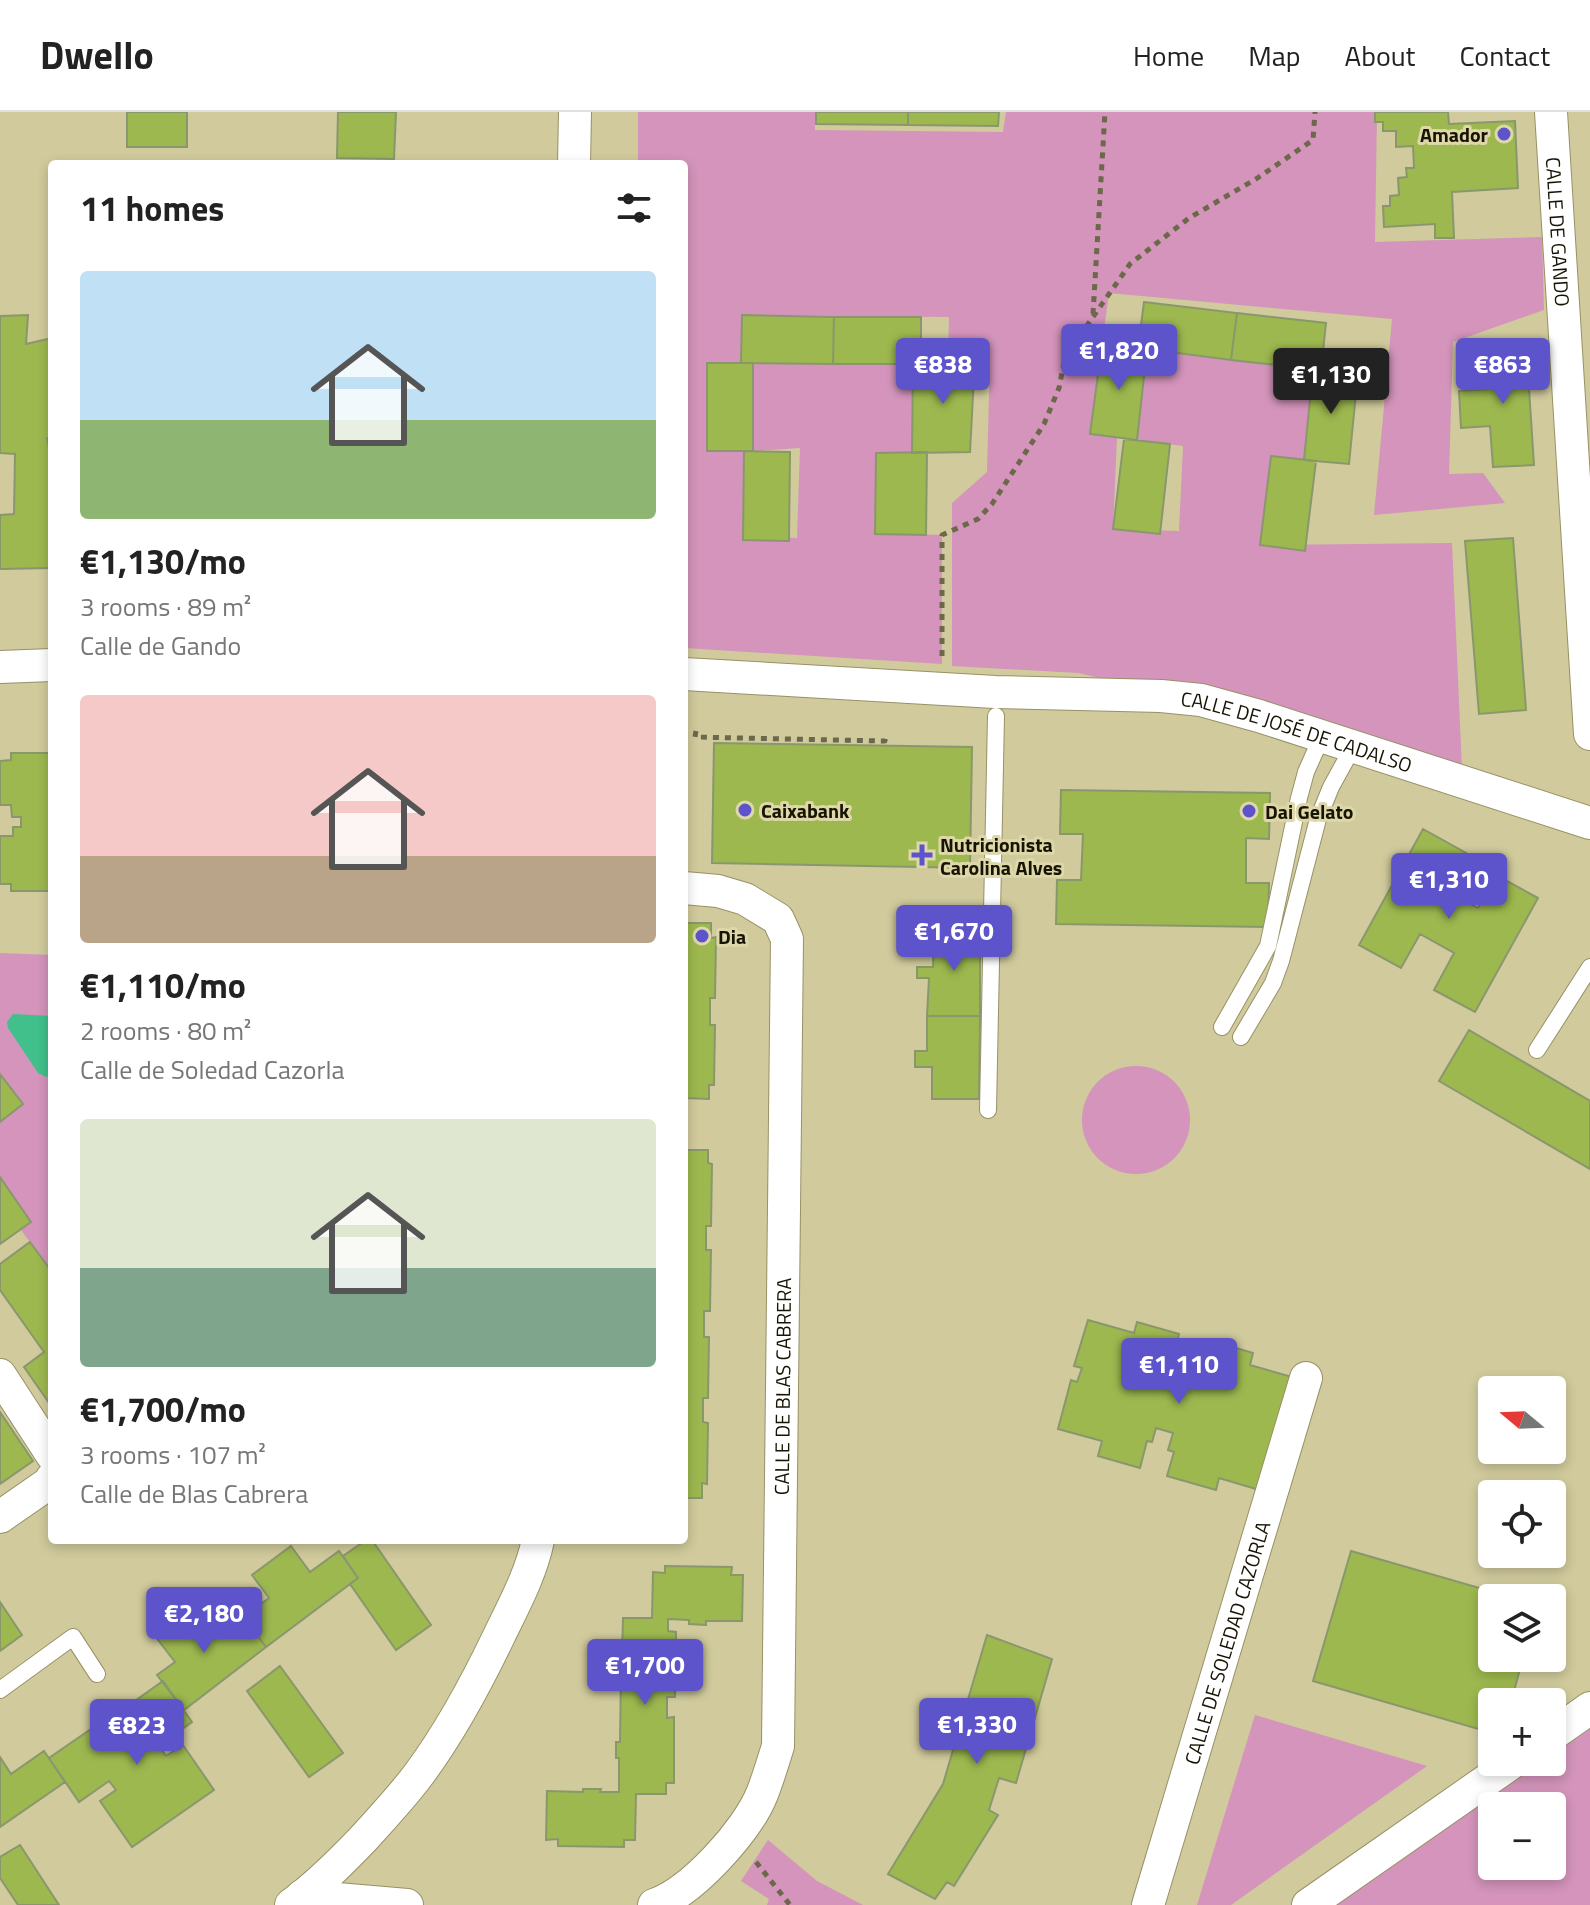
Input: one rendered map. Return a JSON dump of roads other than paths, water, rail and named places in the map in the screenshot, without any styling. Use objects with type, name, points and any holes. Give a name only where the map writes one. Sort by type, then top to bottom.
[{"type":"street","points":[[574,160],[575,112]]},
{"type":"street","name":"CALLE DE GANDO","points":[[1551,112],[1590,734]]},
{"type":"street","points":[[0,667],[48,665]]},
{"type":"street","name":"CALLE DE JOSÉ DE CADALSO","points":[[688,674],[941,689],[996,704],[1161,696],[1192,699],[1259,716],[1590,823]]},
{"type":"street","name":"CALLE DE BLAS CABRERA","points":[[654,1905],[687,1886],[732,1842],[761,1797],[778,1746],[787,939],[778,919],[745,899],[718,891],[688,888]]},
{"type":"street","points":[[0,1375],[48,1449]]},
{"type":"street","name":"CALLE DE SOLEDAD CAZORLA","points":[[1148,1905],[1306,1378]]},
{"type":"street","points":[[0,1517],[48,1484]]},
{"type":"street","points":[[296,1901],[345,1858],[418,1776],[475,1685],[520,1592],[537,1544]]},
{"type":"street","points":[[1566,1725],[1590,1708]]},
{"type":"street","points":[[1308,1905],[1493,1776]]},
{"type":"street","points":[[296,1901],[407,1905]]},
{"type":"lane","points":[[988,1110],[996,704]]},
{"type":"lane","points":[[1222,1027],[1268,946],[1299,798],[1306,772],[1322,736]]},
{"type":"lane","points":[[1241,1037],[1273,983],[1318,819],[1353,747]]},
{"type":"lane","points":[[1537,1050],[1590,967]]},
{"type":"lane","points":[[0,1690],[73,1637],[97,1674]]},
{"type":"place","name":"Amador","points":[[1504,134]]},
{"type":"place","name":"Caixabank","points":[[745,810]]},
{"type":"place","name":"Dai Gelato","points":[[1249,811]]},
{"type":"place","name":"Nutricionista Carolina Alves","points":[[922,855]]},
{"type":"place","name":"Dia","points":[[702,936]]}]
